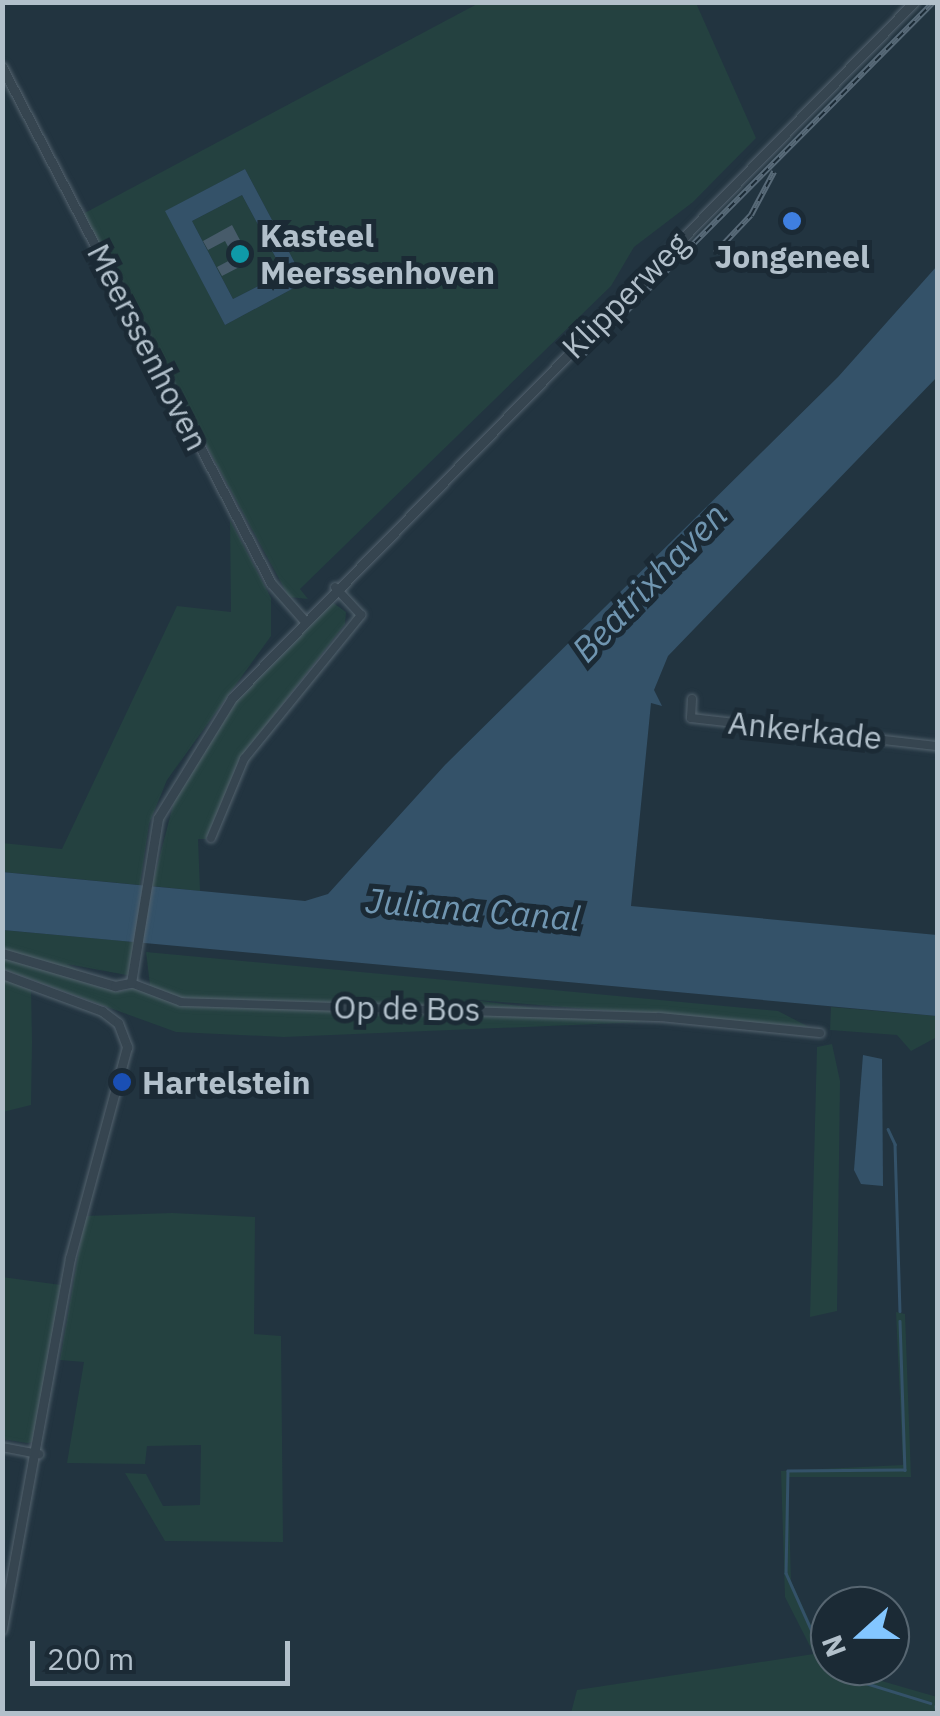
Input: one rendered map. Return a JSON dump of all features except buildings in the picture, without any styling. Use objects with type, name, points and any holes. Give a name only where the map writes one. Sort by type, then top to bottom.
[{"type":"street","name":"Klipperweg","points":[[131,983],[140,950],[148,875],[174,786],[232,698],[335,586],[907,5]]},
{"type":"street","name":"Meerssenhoven","points":[[2,67],[271,583],[303,619]]},
{"type":"street","points":[[211,838],[244,759],[361,614],[335,586]]},
{"type":"street","name":"Ankerkade","points":[[692,699],[691,718],[938,746]]},
{"type":"street","name":"Op de Bos","points":[[2,953],[115,986],[131,983],[181,1002],[658,1017],[820,1033]]},
{"type":"street","points":[[2,974],[102,1011],[118,1022],[127,1047],[74,1242],[39,1454],[2,1630]]},
{"type":"street","points":[[2,1448],[39,1454]]},
{"type":"green space","points":[[479,3],[696,3],[756,138],[693,202],[634,247],[611,286],[300,589],[308,599],[289,597],[81,215]],"holes":[[[245,169],[305,282],[225,325],[166,211]]]},
{"type":"green space","points":[[242,195],[284,273],[233,299],[192,221]]},
{"type":"green space","points":[[230,520],[271,598],[271,636],[167,780],[149,824],[140,885],[3,872],[2,843],[62,849],[177,606],[231,612]]},
{"type":"green space","points":[[332,602],[346,612],[345,624],[240,758],[206,839],[198,839],[200,891],[152,886],[176,794],[228,708]]},
{"type":"green space","points":[[2,930],[135,942],[132,976],[67,964],[116,992],[150,985],[146,952],[778,1011],[809,1027],[465,999],[644,1022],[284,1037],[176,1032],[3,969]]},
{"type":"green space","points":[[3,979],[31,985],[32,1042],[31,1105],[3,1112]]},
{"type":"green space","points":[[831,1007],[937,1016],[937,1037],[911,1051],[897,1035],[830,1030]]},
{"type":"green space","points":[[832,1044],[840,1081],[837,1311],[810,1317],[817,1047]]},
{"type":"green space","points":[[172,1213],[255,1217],[254,1334],[281,1336],[283,1542],[165,1541],[125,1473],[146,1474],[163,1506],[200,1505],[201,1445],[147,1446],[145,1464],[67,1463],[84,1362],[60,1360],[85,1216]]},
{"type":"green space","points":[[2,1277],[61,1285],[33,1442],[3,1439]]},
{"type":"green space","points":[[896,1312],[905,1314],[911,1477],[788,1477],[791,1581],[810,1622],[810,1646],[785,1597],[781,1471],[903,1465]]},
{"type":"green space","points":[[810,1655],[810,1686],[899,1686],[937,1697],[937,1713],[571,1713],[577,1690]]},
{"type":"water","points":[[245,169],[305,282],[225,325],[165,211]],"holes":[[[242,195],[284,273],[233,299],[192,221]]]},
{"type":"water","points":[[937,266],[937,377],[668,656],[654,690],[662,706],[651,703],[631,906],[937,935],[937,1016],[3,930],[2,872],[305,901],[328,894],[445,765],[838,377]]},
{"type":"water","points":[[863,1055],[882,1059],[883,1186],[861,1184],[854,1170]]},
{"type":"waterway","points":[[888,1129],[895,1144],[900,1311]]},
{"type":"waterway","points":[[900,1321],[905,1470],[788,1471],[786,1573],[830,1672],[930,1703]]},
{"type":"waterway","points":[[936,1706],[937,1714]]},
{"type":"railway","points":[[582,356],[933,2]]},
{"type":"railway","points":[[715,253],[751,215],[774,172]]},
{"type":"place","name":"Jongeneel","points":[[792,221]]},
{"type":"place","name":"Kasteel Meerssenhoven","points":[[240,254]]},
{"type":"place","name":"Hartelstein","points":[[122,1082]]},
{"type":"water label","name":"Beatrixhaven","points":[[649,582]]},
{"type":"water label","name":"Juliana Canal","points":[[473,909]]}]
